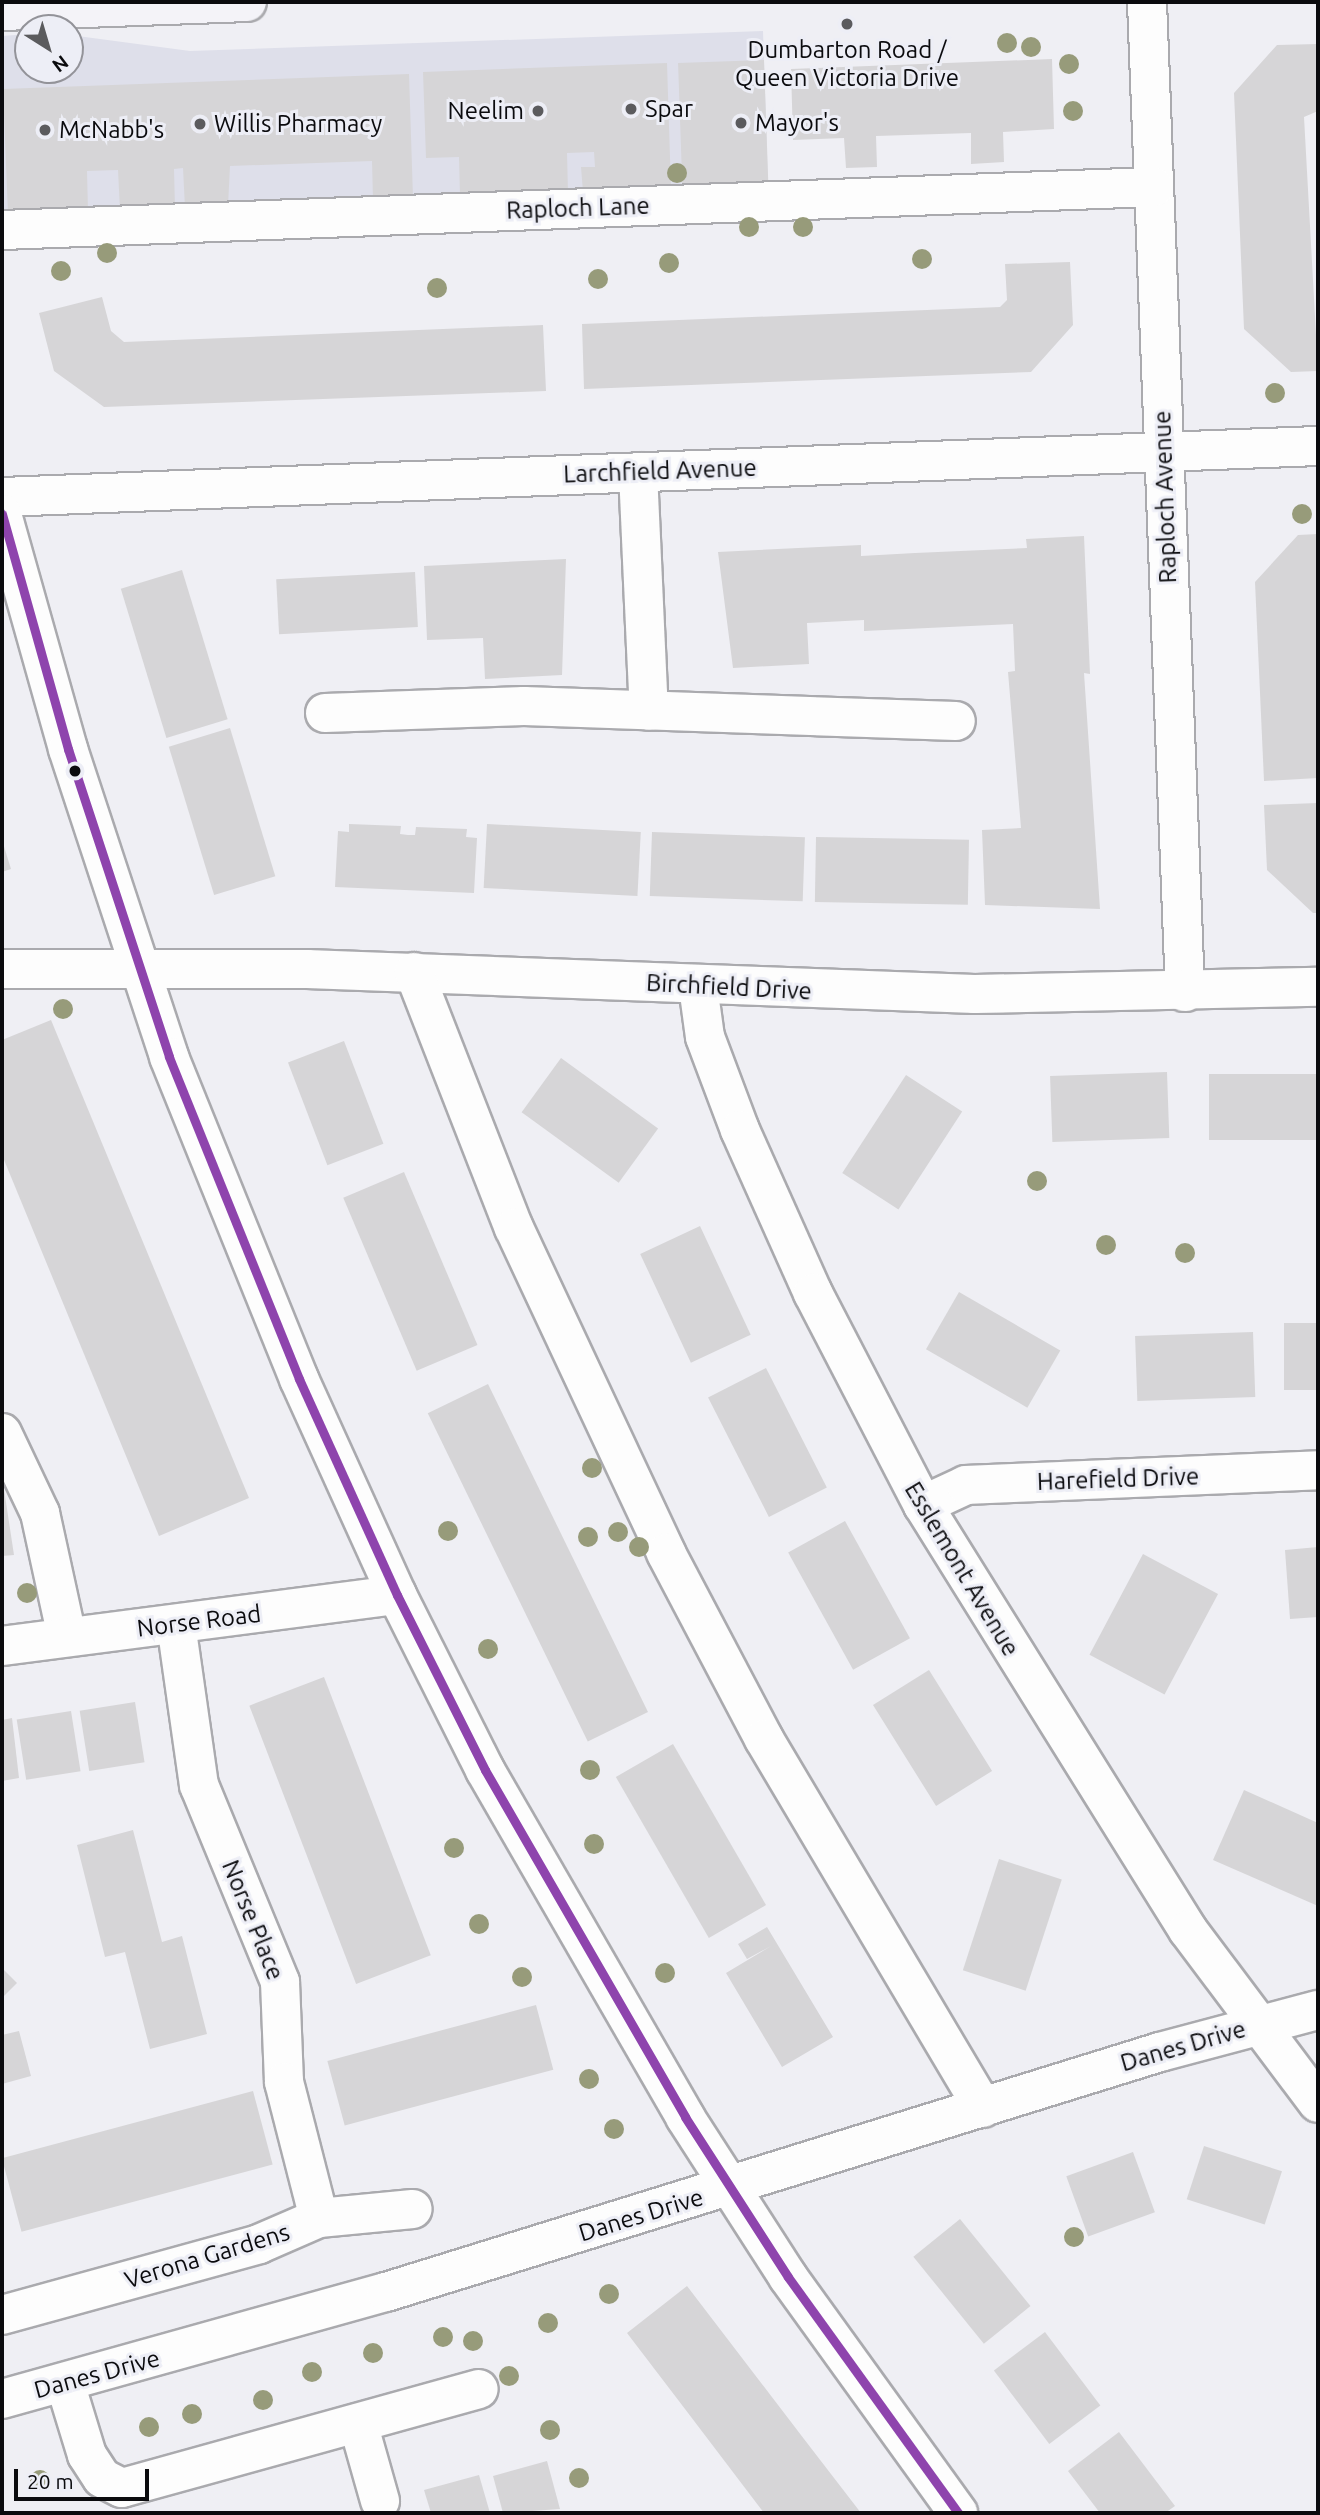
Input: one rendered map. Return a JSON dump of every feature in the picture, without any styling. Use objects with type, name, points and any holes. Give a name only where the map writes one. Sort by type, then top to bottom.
[{"type":"main road","points":[[2,11],[247,2]]},
{"type":"street","name":"Raploch Avenue","points":[[1147,2],[1185,992]]},
{"type":"street","name":"Raploch Lane","points":[[2,230],[1154,187]]},
{"type":"street","name":"Larchfield Avenue","points":[[2,497],[1318,446]]},
{"type":"street","points":[[638,472],[649,711]]},
{"type":"street","points":[[2,514],[139,967],[239,1235],[397,1595],[591,1960],[729,2188],[958,2513]]},
{"type":"street","points":[[324,713],[486,706],[956,721]]},
{"type":"street","name":"Birchfield Drive","points":[[2,969],[139,967],[414,972],[698,986],[1185,992],[1318,987]]},
{"type":"street","points":[[414,972],[562,1338],[671,1563],[828,1851],[983,2108]]},
{"type":"street","name":"Esslemont Avenue","points":[[698,986],[715,1072],[745,1142],[923,1505],[1188,1930],[1256,2025],[1318,2104]]},
{"type":"street","points":[[2,1433],[40,1513],[67,1637]]},
{"type":"street","name":"Harefield Drive","points":[[923,1505],[966,1485],[1318,1471]]},
{"type":"street","name":"Norse Road","points":[[2,1646],[397,1595]]},
{"type":"street","name":"Norse Place","points":[[176,1624],[200,1785],[280,1982],[284,2082],[319,2218]]},
{"type":"street","name":"Danes Drive","points":[[2,2399],[65,2383],[729,2188],[1256,2025],[1318,2010]]},
{"type":"street","name":"Verona Gardens","points":[[2,2315],[259,2244],[319,2218],[413,2208]]},
{"type":"street","points":[[65,2383],[87,2455],[102,2478],[122,2488],[479,2389]]},
{"type":"street","points":[[358,2423],[380,2501]]},
{"type":"shaded area","points":[[763,31],[768,185],[2,215],[2,36],[14,35],[14,84],[84,84],[84,37],[190,51]]},
{"type":"building","points":[[1318,44],[1318,111],[1304,117],[1318,371],[1291,372],[1244,329],[1234,93],[1277,45]]},
{"type":"building","points":[[1052,59],[1054,129],[1003,132],[1004,162],[971,164],[971,133],[876,136],[877,167],[846,168],[844,138],[793,140],[791,69]]},
{"type":"building","points":[[764,60],[768,185],[682,188],[678,63]]},
{"type":"building","points":[[667,63],[671,189],[583,192],[581,167],[595,167],[594,152],[567,153],[568,192],[460,196],[459,157],[426,158],[423,72]]},
{"type":"building","points":[[409,74],[413,198],[373,200],[372,161],[230,166],[228,206],[185,208],[183,168],[174,169],[175,208],[120,210],[118,170],[87,171],[88,211],[8,214],[3,89]]},
{"type":"building","points":[[1070,262],[1073,325],[1031,372],[584,389],[582,324],[1000,307],[1007,300],[1005,264]]},
{"type":"building","points":[[102,297],[111,331],[124,342],[543,325],[546,391],[104,407],[54,371],[39,313]]},
{"type":"building","points":[[1318,534],[1318,778],[1264,781],[1255,582],[1298,535]]},
{"type":"building","points":[[1084,536],[1090,674],[1084,673],[1100,909],[985,905],[982,830],[1021,828],[1008,672],[1015,671],[1013,624],[864,631],[864,620],[807,623],[809,664],[733,668],[718,552],[861,545],[861,556],[1027,548],[1026,539]]},
{"type":"building","points":[[566,559],[562,675],[485,679],[483,638],[427,640],[424,566]]},
{"type":"building","points":[[182,570],[228,719],[166,738],[121,589]]},
{"type":"building","points":[[415,572],[418,627],[279,634],[276,579]]},
{"type":"building","points":[[230,728],[275,876],[214,895],[169,747]]},
{"type":"building","points":[[1318,803],[1318,913],[1313,913],[1267,870],[1264,805]]},
{"type":"building","points":[[349,824],[401,826],[400,834],[408,835],[415,835],[416,827],[467,829],[466,837],[477,838],[474,893],[335,887],[338,831],[349,832]]},
{"type":"building","points":[[487,824],[641,832],[637,896],[484,888]]},
{"type":"building","points":[[652,832],[805,837],[803,901],[650,896]]},
{"type":"building","points":[[816,837],[969,840],[968,905],[815,902]]},
{"type":"building","points":[[2,840],[11,869],[2,872]]},
{"type":"building","points":[[51,1020],[249,1498],[159,1536],[2,1155],[2,1040]]},
{"type":"building","points":[[344,1041],[383,1144],[327,1165],[288,1063]]},
{"type":"building","points":[[561,1058],[658,1129],[619,1183],[522,1112]]},
{"type":"building","points":[[1167,1072],[1169,1138],[1052,1142],[1050,1076]]},
{"type":"building","points":[[1209,1074],[1318,1074],[1318,1140],[1209,1140]]},
{"type":"building","points":[[906,1075],[962,1111],[898,1210],[842,1173]]},
{"type":"building","points":[[404,1172],[477,1345],[417,1371],[343,1198]]},
{"type":"building","points":[[700,1226],[751,1335],[691,1363],[640,1254]]},
{"type":"building","points":[[959,1292],[1060,1350],[1027,1408],[926,1349]]},
{"type":"building","points":[[1284,1323],[1318,1323],[1318,1390],[1284,1390]]},
{"type":"building","points":[[1253,1332],[1255,1397],[1137,1401],[1135,1336]]},
{"type":"building","points":[[766,1368],[827,1487],[769,1517],[708,1398]]},
{"type":"building","points":[[488,1384],[648,1712],[588,1741],[428,1413]]},
{"type":"building","points":[[2,1476],[14,1555],[2,1556]]},
{"type":"building","points":[[845,1521],[910,1638],[853,1670],[788,1553]]},
{"type":"building","points":[[1318,1547],[1318,1617],[1290,1619],[1285,1550]]},
{"type":"building","points":[[1143,1554],[1218,1594],[1165,1695],[1089,1655]]},
{"type":"building","points":[[929,1670],[992,1771],[936,1806],[873,1705]]},
{"type":"building","points":[[324,1677],[431,1955],[356,1984],[249,1706]]},
{"type":"building","points":[[135,1702],[145,1762],[89,1771],[80,1711]]},
{"type":"building","points":[[71,1711],[81,1771],[26,1780],[17,1720]]},
{"type":"building","points":[[12,1718],[19,1778],[2,1781],[2,1720]]},
{"type":"building","points":[[673,1744],[766,1905],[709,1938],[616,1777]]},
{"type":"building","points":[[1244,1790],[1318,1823],[1318,1906],[1213,1860]]},
{"type":"building","points":[[133,1830],[162,1942],[182,1936],[207,2034],[150,2049],[125,1952],[105,1957],[77,1845]]},
{"type":"building","points":[[999,1859],[1062,1879],[1026,1991],[963,1970]]},
{"type":"building","points":[[767,1927],[833,2037],[782,2067],[726,1973],[771,1946],[747,1959],[738,1944]]},
{"type":"building","points":[[2,1968],[17,1983],[2,1998]]},
{"type":"building","points":[[536,2005],[553,2070],[345,2126],[327,2061]]},
{"type":"building","points":[[19,2031],[31,2076],[2,2084],[2,2035]]},
{"type":"building","points":[[253,2091],[273,2164],[22,2232],[2,2158]]},
{"type":"building","points":[[1204,2146],[1282,2171],[1265,2225],[1187,2199]]},
{"type":"building","points":[[1133,2152],[1155,2212],[1088,2236],[1066,2176]]},
{"type":"building","points":[[960,2219],[1030,2306],[984,2344],[913,2257]]},
{"type":"building","points":[[687,2286],[861,2513],[764,2513],[627,2333]]},
{"type":"building","points":[[1045,2332],[1100,2405],[1049,2444],[994,2371]]},
{"type":"building","points":[[1119,2432],[1175,2506],[1165,2513],[1100,2513],[1068,2471]]},
{"type":"building","points":[[547,2461],[560,2509],[503,2513],[493,2476]]},
{"type":"building","points":[[479,2475],[490,2513],[431,2513],[424,2490]]},
{"type":"transit line","points":[[2,514],[68,749],[169,1057],[299,1379],[397,1595],[485,1770],[685,2117],[788,2277],[958,2513]]},
{"type":"place","name":"Dumbarton Road / Queen Victoria Drive","points":[[847,24]]},
{"type":"place","name":"Spar","points":[[631,109]]},
{"type":"place","name":"Neelim","points":[[538,111]]},
{"type":"place","name":"Mayor's","points":[[741,123]]},
{"type":"place","name":"Willis Pharmacy","points":[[200,124]]},
{"type":"place","name":"McNabb's","points":[[45,130]]}]
